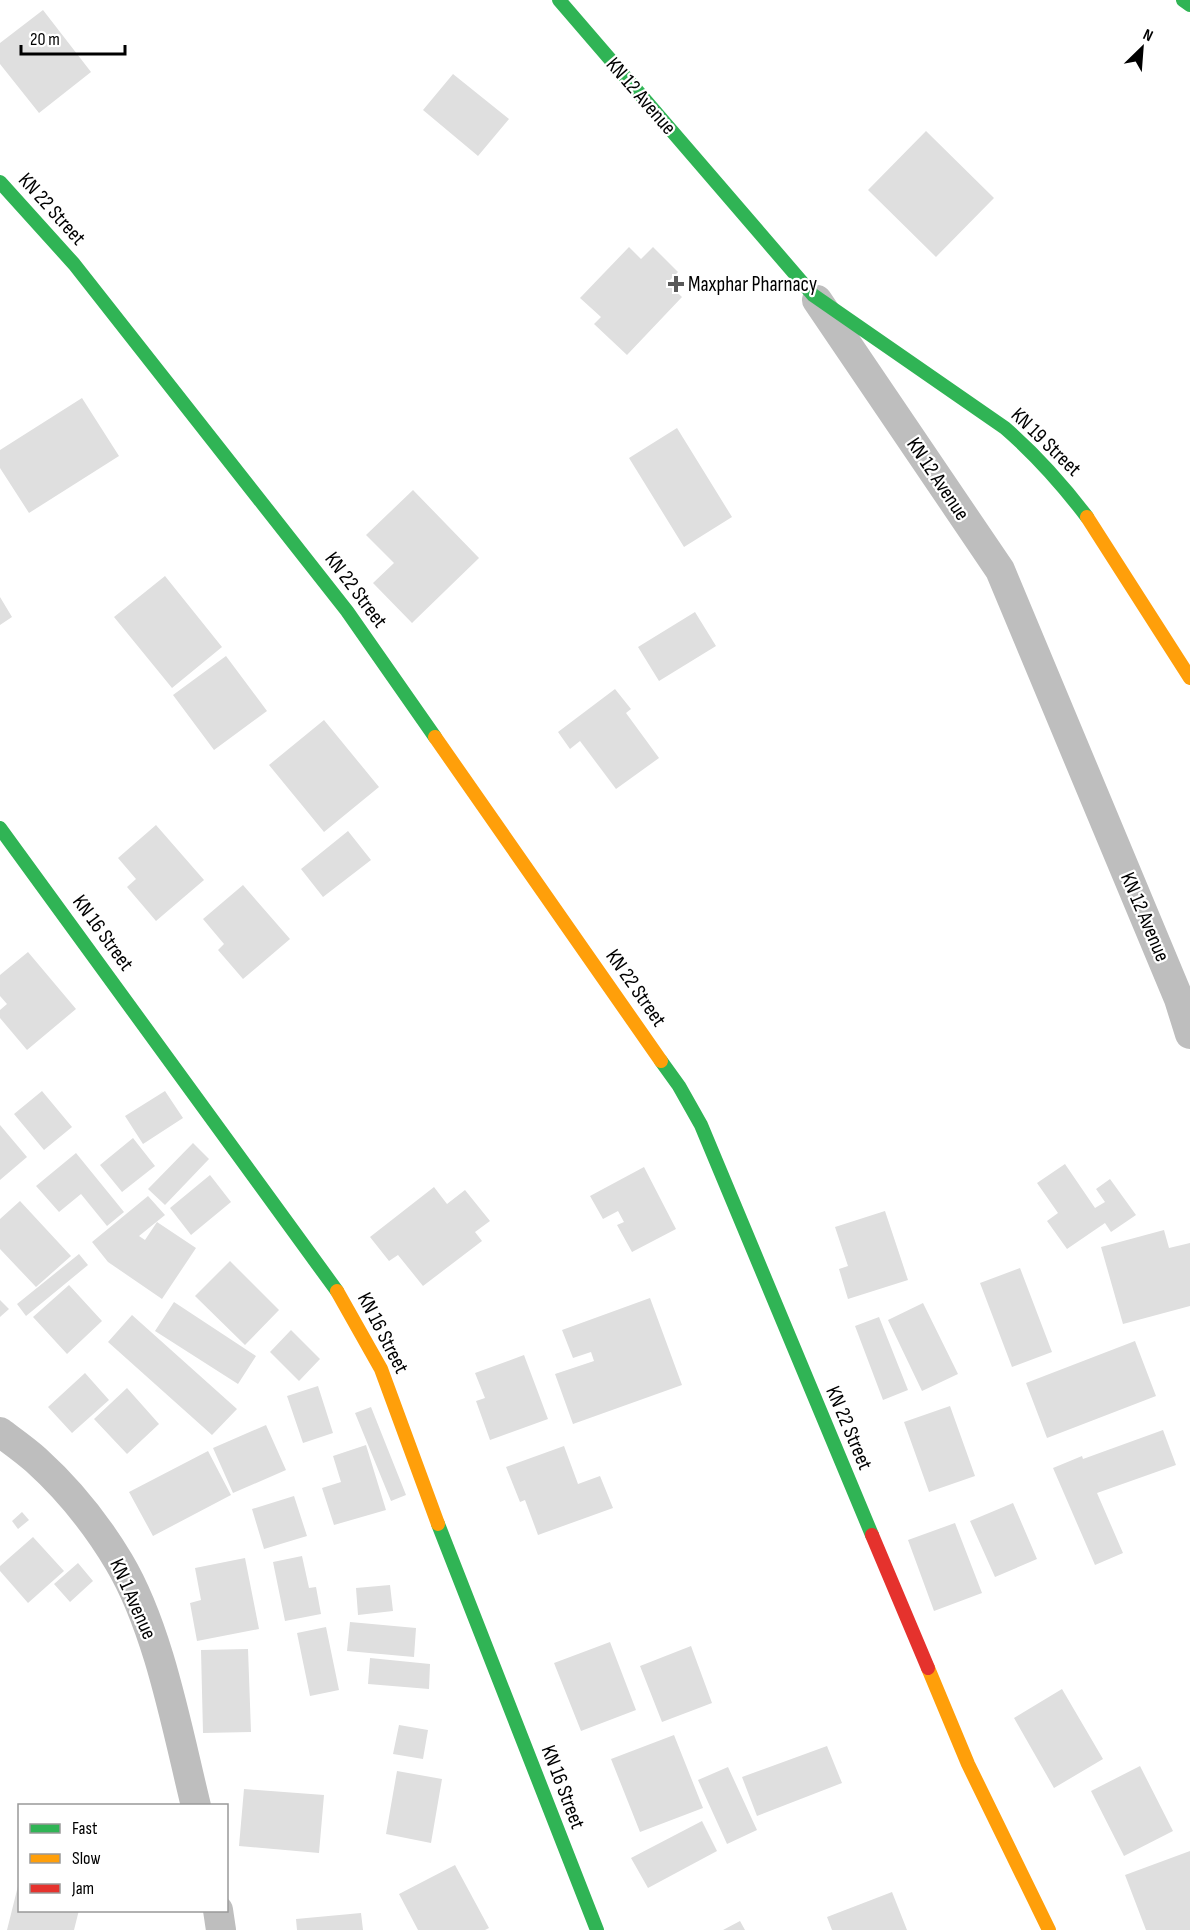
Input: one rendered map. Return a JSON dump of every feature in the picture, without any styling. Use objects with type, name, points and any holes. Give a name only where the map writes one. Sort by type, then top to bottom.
[{"type":"street","name":"KN 12 Avenue","points":[[559,0],[813,295],[1000,570],[1179,999],[1190,1034]]},
{"type":"street","points":[[1183,0],[1190,5]]},
{"type":"street","name":"KN 22 Street","points":[[0,182],[74,264],[347,611],[679,1086],[700,1125],[968,1764],[1049,1930]]},
{"type":"street","name":"KN 19 Street","points":[[813,295],[951,389],[1005,428],[1030,450],[1063,485],[1097,531],[1190,678]]},
{"type":"street","name":"KN 16 Street","points":[[0,828],[338,1292],[381,1369],[444,1538],[597,1930]]},
{"type":"street","name":"KN 1 Avenue","points":[[0,1432],[36,1460],[63,1487],[96,1527],[120,1564],[139,1603],[159,1661],[195,1804]]},
{"type":"street","points":[[218,1912],[221,1930]]},
{"type":"building","points":[[43,10],[91,72],[39,113],[0,64],[0,43]]},
{"type":"building","points":[[453,74],[509,119],[478,156],[423,110]]},
{"type":"building","points":[[926,131],[994,198],[936,257],[868,190]]},
{"type":"building","points":[[629,247],[641,259],[653,247],[678,272],[667,283],[682,297],[627,355],[594,324],[601,317],[580,298]]},
{"type":"building","points":[[82,398],[119,456],[29,513],[0,468],[0,450]]},
{"type":"building","points":[[677,428],[732,517],[684,547],[629,458]]},
{"type":"building","points":[[413,490],[479,558],[412,623],[373,583],[394,563],[366,535]]},
{"type":"building","points":[[165,576],[222,647],[172,688],[114,617]]},
{"type":"building","points":[[0,597],[12,617],[0,625]]},
{"type":"building","points":[[695,612],[716,646],[659,681],[638,647]]},
{"type":"building","points":[[226,656],[267,711],[214,750],[173,695]]},
{"type":"building","points":[[615,689],[631,709],[626,713],[659,758],[616,789],[580,741],[570,749],[558,732]]},
{"type":"building","points":[[324,720],[379,787],[324,832],[269,765]]},
{"type":"building","points":[[156,825],[204,880],[156,921],[127,887],[136,879],[118,858]]},
{"type":"building","points":[[348,831],[371,860],[323,897],[301,869]]},
{"type":"building","points":[[243,885],[290,939],[243,979],[218,950],[224,944],[203,919]]},
{"type":"building","points":[[28,952],[76,1009],[27,1050],[0,1018],[0,1010],[7,1004],[0,996],[0,975]]},
{"type":"building","points":[[42,1091],[72,1127],[44,1150],[14,1114]]},
{"type":"building","points":[[165,1091],[183,1118],[143,1144],[125,1116]]},
{"type":"building","points":[[0,1125],[27,1157],[0,1180]]},
{"type":"building","points":[[133,1138],[155,1166],[122,1192],[100,1165]]},
{"type":"building","points":[[193,1143],[209,1159],[165,1205],[148,1189]]},
{"type":"building","points":[[76,1153],[124,1212],[107,1226],[81,1194],[59,1212],[36,1186]]},
{"type":"building","points":[[1065,1164],[1095,1208],[1105,1202],[1096,1189],[1110,1179],[1136,1215],[1111,1232],[1105,1223],[1067,1249],[1047,1221],[1058,1213],[1037,1183]]},
{"type":"building","points":[[644,1167],[676,1229],[632,1252],[617,1225],[624,1222],[618,1211],[603,1219],[590,1196]]},
{"type":"building","points":[[210,1175],[231,1202],[191,1235],[170,1208]]},
{"type":"building","points":[[434,1187],[447,1204],[465,1190],[490,1221],[475,1232],[482,1241],[423,1286],[398,1255],[389,1261],[370,1237]]},
{"type":"building","points":[[148,1196],[165,1215],[139,1236],[145,1240],[157,1222],[196,1248],[162,1299],[108,1262],[92,1242]]},
{"type":"building","points":[[20,1201],[71,1256],[36,1287],[0,1249],[0,1219]]},
{"type":"building","points":[[885,1211],[908,1280],[848,1299],[839,1269],[848,1266],[835,1227]]},
{"type":"building","points":[[1164,1230],[1169,1248],[1190,1243],[1190,1306],[1123,1324],[1101,1247]]},
{"type":"building","points":[[79,1254],[88,1265],[26,1316],[17,1304]]},
{"type":"building","points":[[230,1261],[279,1310],[245,1345],[195,1296]]},
{"type":"building","points":[[1020,1268],[1052,1352],[1012,1367],[980,1283]]},
{"type":"building","points":[[69,1285],[102,1321],[67,1354],[33,1317]]},
{"type":"building","points":[[650,1298],[682,1385],[573,1424],[555,1374],[594,1361],[591,1352],[573,1358],[562,1330]]},
{"type":"building","points":[[0,1300],[9,1309],[0,1317]]},
{"type":"building","points":[[174,1302],[256,1356],[238,1384],[155,1331]]},
{"type":"building","points":[[923,1303],[958,1374],[922,1391],[888,1320]]},
{"type":"building","points":[[132,1315],[237,1409],[212,1435],[108,1342]]},
{"type":"building","points":[[879,1317],[908,1390],[883,1400],[855,1326]]},
{"type":"building","points":[[291,1330],[320,1359],[299,1381],[270,1352]]},
{"type":"building","points":[[1135,1341],[1156,1396],[1047,1438],[1026,1383]]},
{"type":"building","points":[[524,1355],[548,1419],[490,1440],[476,1401],[485,1398],[475,1373]]},
{"type":"building","points":[[85,1373],[109,1400],[72,1433],[48,1407]]},
{"type":"building","points":[[318,1386],[333,1433],[303,1443],[287,1396]]},
{"type":"building","points":[[127,1388],[159,1424],[127,1454],[94,1419]]},
{"type":"building","points":[[950,1406],[975,1476],[929,1492],[904,1422]]},
{"type":"building","points":[[371,1407],[406,1495],[391,1501],[355,1413]]},
{"type":"building","points":[[266,1425],[286,1470],[233,1493],[213,1448]]},
{"type":"building","points":[[1163,1430],[1176,1465],[1097,1493],[1123,1553],[1095,1565],[1053,1468],[1082,1456],[1083,1459]]},
{"type":"building","points":[[366,1445],[386,1510],[334,1525],[322,1488],[341,1482],[333,1456]]},
{"type":"building","points":[[564,1446],[578,1484],[600,1476],[613,1508],[538,1535],[525,1500],[520,1502],[506,1467]]},
{"type":"building","points":[[208,1451],[231,1495],[153,1536],[129,1492]]},
{"type":"building","points":[[294,1496],[307,1536],[264,1549],[252,1509]]},
{"type":"building","points":[[1013,1503],[1037,1559],[995,1577],[970,1521]]},
{"type":"building","points":[[22,1512],[29,1520],[18,1529],[12,1521]]},
{"type":"building","points":[[955,1523],[982,1593],[934,1611],[908,1540]]},
{"type":"building","points":[[33,1537],[64,1571],[28,1603],[0,1571],[0,1566]]},
{"type":"building","points":[[302,1556],[309,1588],[316,1587],[321,1614],[285,1621],[273,1562]]},
{"type":"building","points":[[245,1558],[259,1629],[197,1641],[190,1603],[201,1600],[195,1568]]},
{"type":"building","points":[[78,1563],[93,1581],[70,1602],[54,1584]]},
{"type":"building","points":[[390,1585],[393,1611],[358,1615],[356,1588]]},
{"type":"building","points":[[350,1622],[416,1628],[414,1657],[347,1651]]},
{"type":"building","points":[[326,1627],[339,1690],[310,1696],[297,1633]]},
{"type":"building","points":[[610,1642],[636,1710],[581,1731],[554,1663]]},
{"type":"building","points":[[691,1646],[712,1703],[662,1722],[640,1666]]},
{"type":"building","points":[[248,1649],[251,1732],[203,1733],[201,1650]]},
{"type":"building","points":[[370,1658],[430,1664],[429,1689],[368,1684]]},
{"type":"building","points":[[1062,1689],[1103,1759],[1054,1788],[1014,1718]]},
{"type":"building","points":[[399,1725],[428,1730],[423,1759],[393,1754]]},
{"type":"building","points":[[674,1735],[703,1808],[640,1832],[611,1759]]},
{"type":"building","points":[[827,1746],[842,1783],[757,1816],[742,1777]]},
{"type":"building","points":[[1140,1766],[1173,1831],[1124,1856],[1091,1791]]},
{"type":"building","points":[[728,1767],[757,1830],[727,1844],[698,1780]]},
{"type":"building","points":[[397,1771],[442,1779],[431,1843],[386,1834]]},
{"type":"building","points":[[244,1789],[324,1795],[319,1853],[239,1846]]},
{"type":"building","points":[[702,1821],[717,1851],[648,1888],[631,1858]]},
{"type":"building","points":[[1190,1851],[1190,1930],[1146,1930],[1125,1875]]},
{"type":"building","points":[[455,1865],[489,1928],[485,1930],[418,1930],[399,1894]]},
{"type":"building","points":[[18,1886],[18,1912],[78,1912],[74,1930],[7,1930]]},
{"type":"building","points":[[892,1892],[907,1930],[832,1930],[827,1917]]},
{"type":"building","points":[[361,1913],[363,1930],[297,1930],[296,1919]]},
{"type":"building","points":[[740,1921],[745,1930],[723,1930]]},
{"type":"traffic: fast","points":[[559,0],[813,295],[1005,428],[1048,470],[1087,517]]},
{"type":"traffic: fast","points":[[1183,0],[1190,5]]},
{"type":"traffic: fast","points":[[0,182],[74,264],[347,611],[435,737]]},
{"type":"traffic: fast","points":[[0,828],[337,1291]]},
{"type":"traffic: fast","points":[[661,1061],[679,1086],[701,1125],[872,1535]]},
{"type":"traffic: fast","points":[[438,1524],[597,1930]]},
{"type":"traffic: slow","points":[[1087,517],[1190,678]]},
{"type":"traffic: slow","points":[[435,737],[661,1061]]},
{"type":"traffic: slow","points":[[337,1291],[381,1369],[438,1524]]},
{"type":"traffic: slow","points":[[928,1668],[968,1764],[1049,1930]]},
{"type":"traffic: jam","points":[[872,1535],[928,1668]]},
{"type":"place","name":"Maxphar Pharnacy","points":[[676,284]]}]
